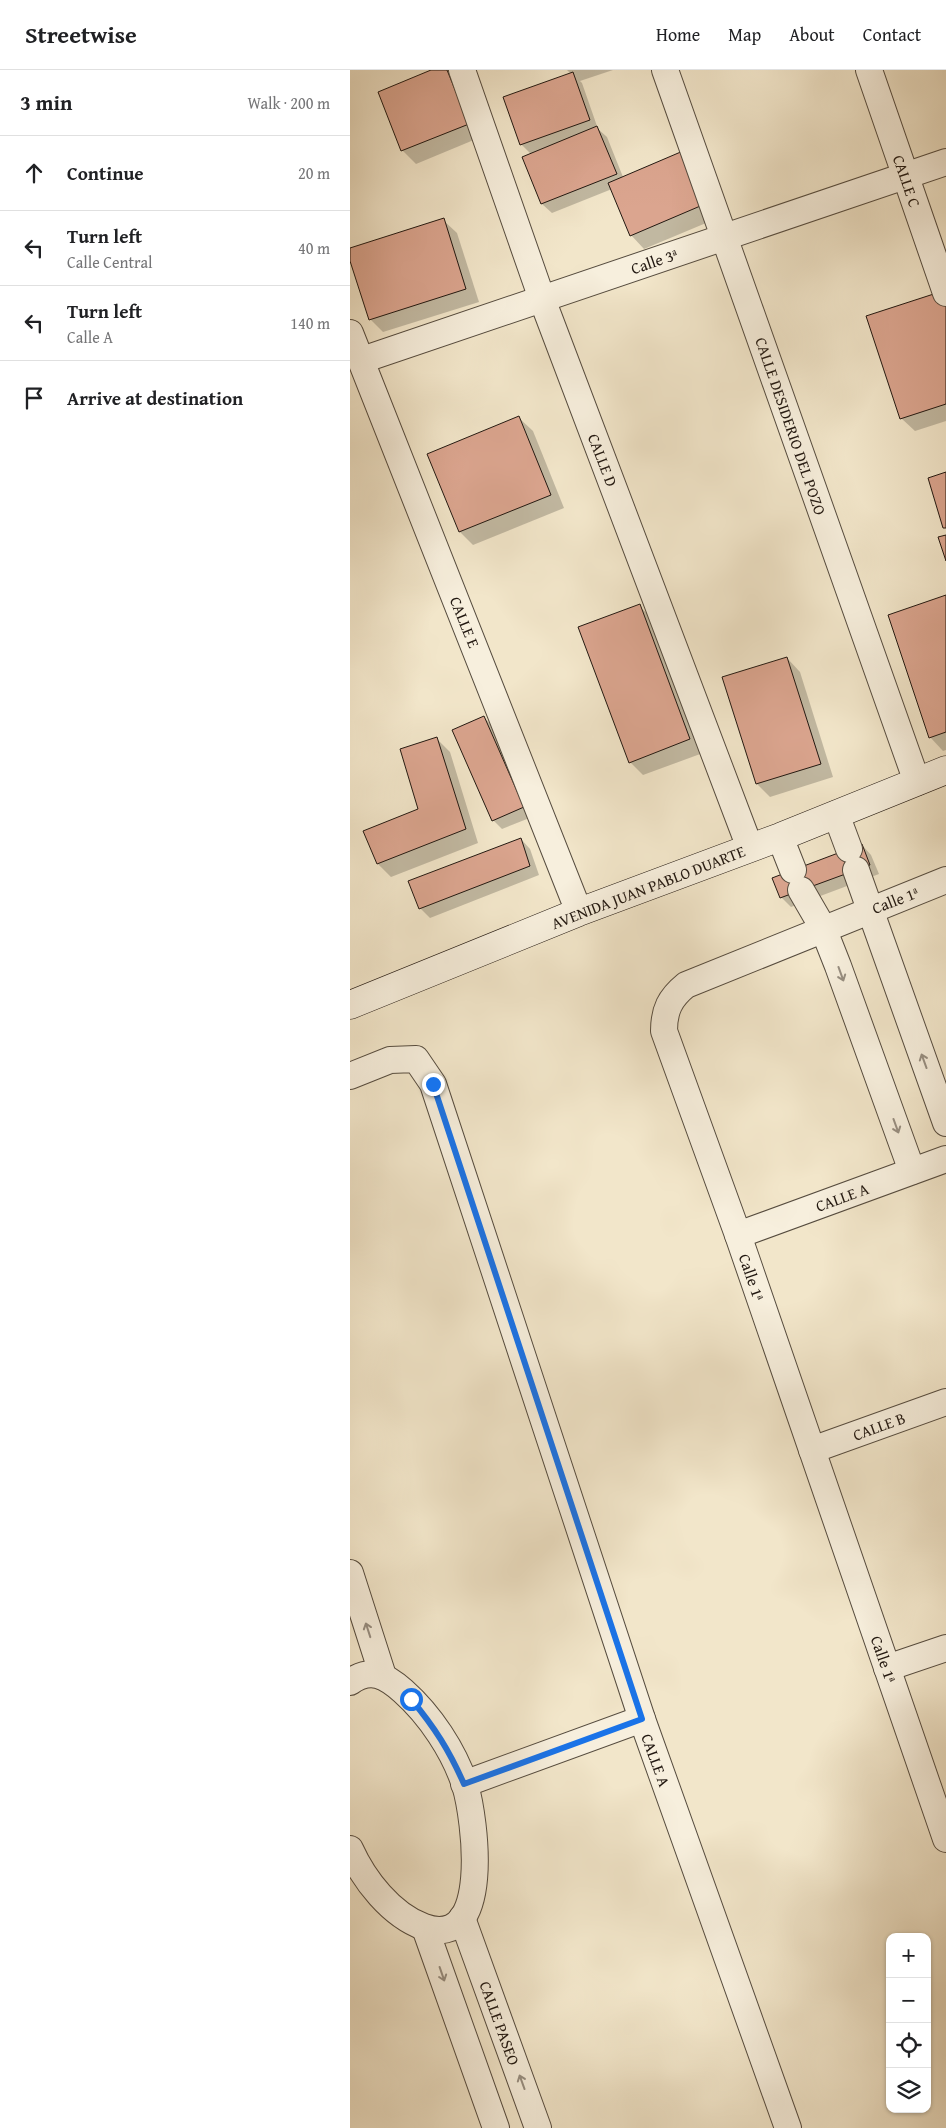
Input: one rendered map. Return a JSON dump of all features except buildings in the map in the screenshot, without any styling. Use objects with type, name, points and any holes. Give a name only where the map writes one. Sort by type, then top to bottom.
[{"type":"street","name":"CALLE D","points":[[462,70],[542,299],[750,848]]},
{"type":"street","name":"CALLE DESIDERIO DEL POZO","points":[[666,70],[917,782]]},
{"type":"street","name":"CALLE C","points":[[869,70],[946,293]]},
{"type":"street","name":"Calle 3ª","points":[[362,360],[946,162]]},
{"type":"street","name":"CALLE E","points":[[350,332],[579,912]]},
{"type":"street","name":"AVENIDA JUAN PABLO DUARTE","points":[[350,1004],[579,912],[780,837],[946,770]]},
{"type":"street","points":[[836,814],[946,1123]]},
{"type":"street","points":[[780,837],[797,880],[823,928],[912,1171]]},
{"type":"street","name":"Calle 1ª","points":[[945,1834],[738,1235],[664,1031],[668,1004],[686,985],[870,909],[946,880]]},
{"type":"street","name":"CALLE A","points":[[350,1076],[390,1060],[416,1059],[433,1084],[642,1719],[788,2128]]},
{"type":"street","name":"CALLE A","points":[[738,1235],[946,1159]]},
{"type":"street","name":"CALLE B","points":[[812,1450],[946,1402]]},
{"type":"street","points":[[350,1573],[383,1676]]},
{"type":"street","points":[[887,1668],[946,1648]]},
{"type":"street","points":[[350,1682],[360,1675],[383,1676],[411,1699],[438,1731],[453,1758],[464,1784],[473,1818],[475,1848],[475,1874],[470,1901],[462,1918],[453,1926],[436,1930],[410,1921],[386,1901],[369,1881],[350,1849]]},
{"type":"street","points":[[464,1784],[642,1719]]},
{"type":"street","name":"CALLE PASEO","points":[[462,1918],[538,2128]]},
{"type":"street","points":[[426,1928],[496,2128]]},
{"type":"route","points":[[411,1699],[438,1731],[453,1758],[464,1784],[642,1719],[433,1084]]}]
